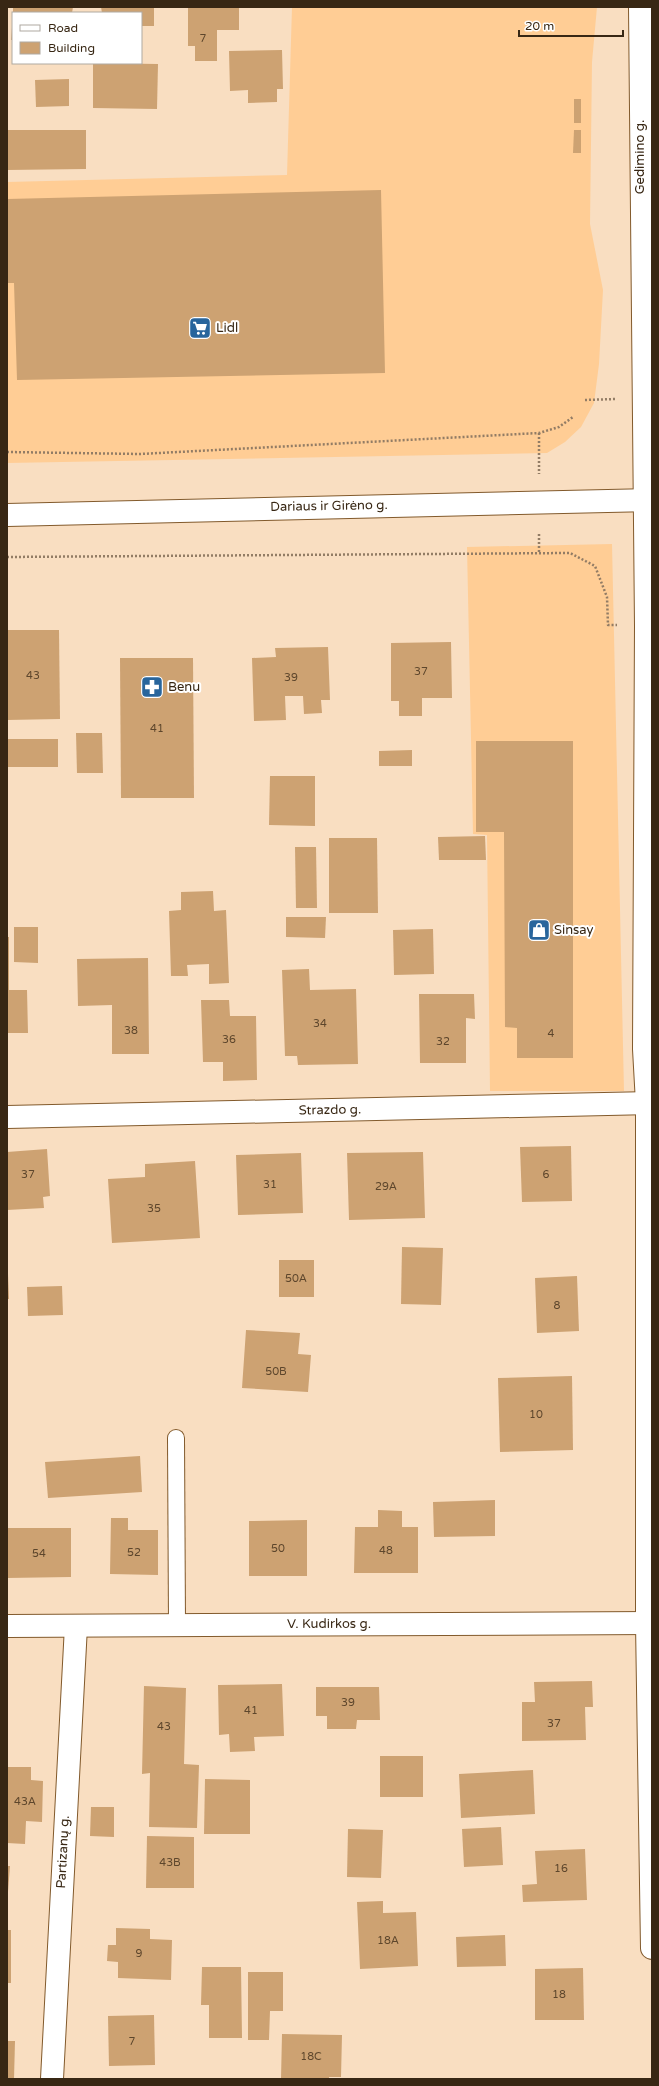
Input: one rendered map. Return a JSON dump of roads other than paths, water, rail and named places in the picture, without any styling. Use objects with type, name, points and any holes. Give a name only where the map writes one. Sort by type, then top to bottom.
[{"type":"main road","name":"Gedimino g.","points":[[640,7],[649,500],[644,1054],[649,1103],[649,1623],[652,1948]]},
{"type":"main road","name":"Dariaus ir Girėno g.","points":[[7,514],[649,500]]},
{"type":"main road","name":"Strazdo g.","points":[[7,1117],[649,1103]]},
{"type":"main road","name":"V. Kudirkos g.","points":[[7,1626],[177,1624],[649,1623]]},
{"type":"main road","name":"Partizanų g.","points":[[52,2079],[76,1626]]},
{"type":"lane","points":[[176,1438],[177,1624]]},
{"type":"place","name":"Lidl","points":[[200,328]]},
{"type":"place","name":"Benu","points":[[152,687]]},
{"type":"place","name":"Sinsay","points":[[539,930]]}]
